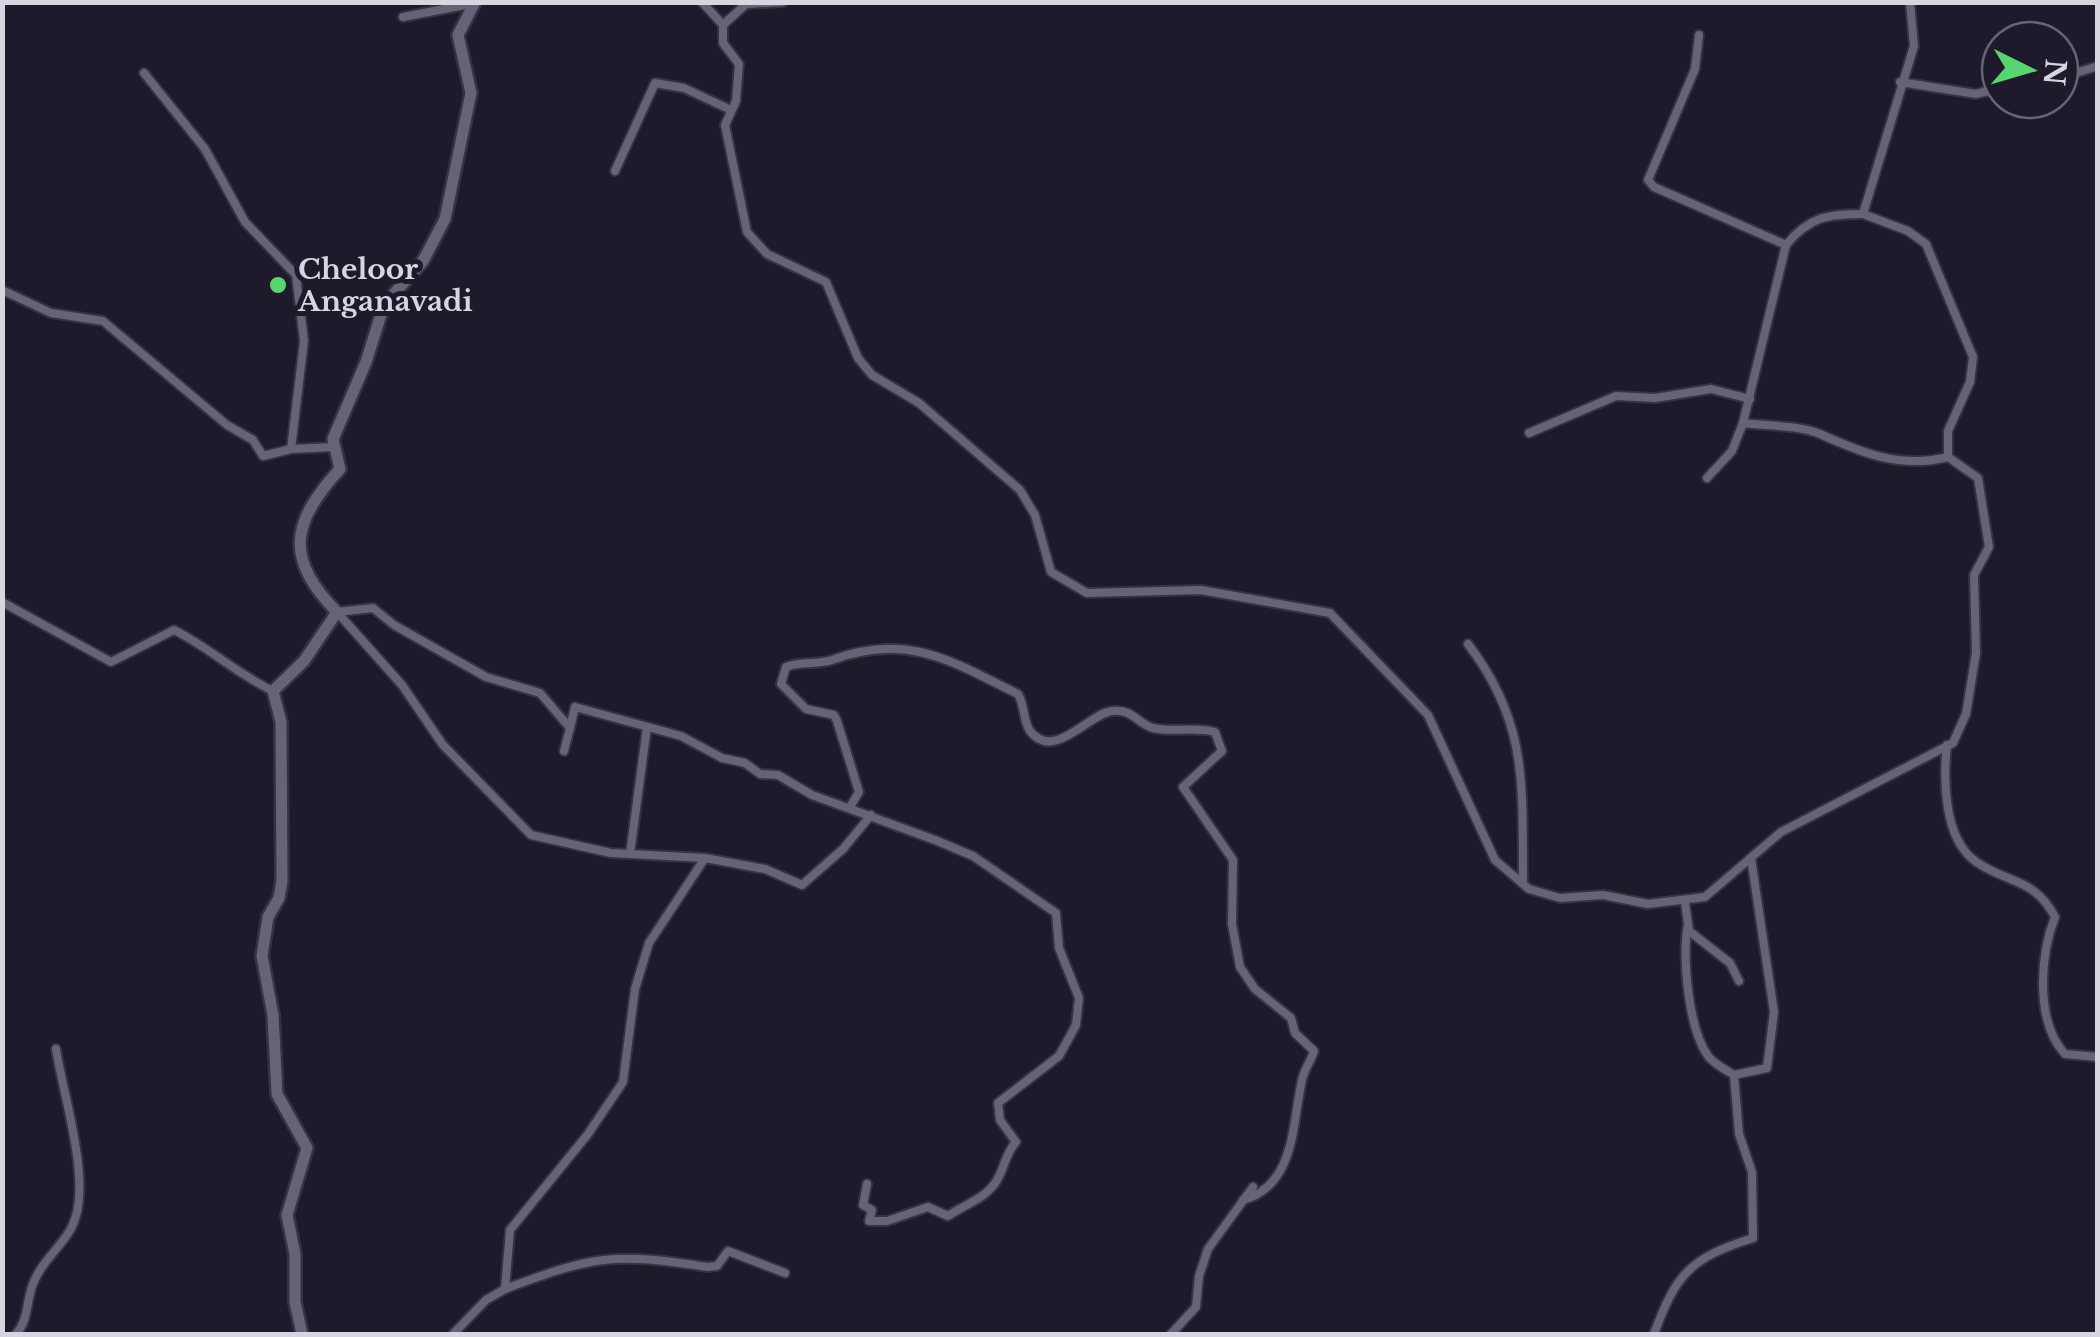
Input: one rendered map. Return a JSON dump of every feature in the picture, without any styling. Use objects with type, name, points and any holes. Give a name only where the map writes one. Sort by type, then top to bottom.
[{"type":"main road","points":[[302,1334],[295,1302],[295,1254],[286,1215],[307,1148],[277,1094],[274,1014],[262,956],[268,917],[279,898],[282,880],[281,722],[273,691],[304,661],[337,612],[300,566],[299,538],[319,491],[340,468],[333,439],[366,362],[384,305],[423,261],[445,219],[471,93],[458,34],[473,3]]},
{"type":"street","points":[[702,2],[723,24],[723,44],[738,64],[736,102],[725,125],[747,232],[768,254],[826,282],[858,358],[872,376],[918,403],[1020,490],[1035,515],[1051,572],[1087,593],[1201,590],[1330,613],[1428,716],[1496,860],[1538,893],[1560,898],[1592,895],[1648,904],[1705,897],[1781,832],[1811,813],[1952,743],[1966,714],[1976,653],[1972,583],[1990,547],[1978,478],[1948,456]]},
{"type":"street","points":[[723,24],[746,4],[783,2]]},
{"type":"street","points":[[1863,214],[1914,46],[1910,2]]},
{"type":"street","points":[[403,17],[473,3]]},
{"type":"street","points":[[1700,35],[1695,68],[1648,180],[1654,187],[1786,245]]},
{"type":"street","points":[[144,72],[205,149],[245,222],[286,260],[296,275],[304,342],[291,449]]},
{"type":"street","points":[[1900,82],[1980,93]]},
{"type":"street","points":[[615,171],[655,83],[684,88],[730,110]]},
{"type":"street","points":[[1707,478],[1732,452],[1743,423],[1786,245],[1803,225],[1826,214],[1863,214],[1908,231],[1926,244],[1973,356],[1970,382],[1948,432],[1948,456]]},
{"type":"street","points":[[2,290],[51,313],[104,321],[212,413],[252,440],[263,456],[291,449],[335,448]]},
{"type":"street","points":[[1529,433],[1616,396],[1655,398],[1711,389],[1750,398]]},
{"type":"street","points":[[1743,423],[1818,433],[1865,456],[1927,462],[1948,456]]},
{"type":"street","points":[[2,602],[111,662],[174,630],[212,649],[245,678],[273,691]]},
{"type":"street","points":[[337,612],[373,608],[394,626],[486,677],[540,693],[570,728]]},
{"type":"street","points":[[337,612],[402,686],[444,745],[530,835],[630,854],[704,858],[765,869],[802,885],[843,849],[871,815]]},
{"type":"street","points":[[1468,644],[1494,678],[1523,766],[1523,882]]},
{"type":"street","points":[[850,807],[858,792],[834,714],[806,709],[781,684],[786,668],[831,660],[859,649],[908,648],[943,656],[1018,694],[1026,725],[1032,735],[1042,738],[1068,738],[1109,711],[1133,714],[1148,727],[1214,732],[1222,751],[1183,787],[1232,860],[1232,924],[1240,967],[1256,990],[1291,1018],[1294,1033],[1314,1051],[1302,1078],[1289,1152],[1268,1189],[1243,1200]]},
{"type":"street","points":[[564,752],[575,707],[681,736],[722,758],[745,763],[760,774],[778,775],[812,795],[973,856],[1056,913],[1059,948],[1076,983],[1080,1010],[1059,1056],[998,1103],[1000,1120],[1016,1142],[989,1192],[948,1216],[928,1207],[880,1223],[869,1221],[872,1210],[863,1205],[867,1184]]},
{"type":"street","points":[[630,854],[647,726]]},
{"type":"street","points":[[1947,745],[1944,771],[1956,840],[1975,861],[2045,897],[2055,916],[2046,940],[2045,1014],[2052,1040],[2065,1054],[2098,1057]]},
{"type":"street","points":[[505,1289],[510,1230],[588,1134],[623,1082],[635,989],[648,943],[704,858]]},
{"type":"street","points":[[1685,902],[1688,924],[1683,952],[1697,1028],[1708,1057],[1734,1075],[1767,1068],[1774,1012],[1751,858]]},
{"type":"street","points":[[1688,924],[1709,950],[1730,963],[1739,981]]},
{"type":"street","points":[[16,1334],[24,1326],[32,1285],[47,1256],[75,1221],[80,1184],[56,1049]]},
{"type":"street","points":[[1654,1334],[1671,1288],[1683,1276],[1696,1264],[1753,1238],[1752,1172],[1739,1134],[1734,1075]]},
{"type":"street","points":[[1171,1334],[1196,1307],[1198,1276],[1208,1249],[1253,1187]]},
{"type":"street","points":[[453,1334],[486,1300],[505,1289],[584,1260],[634,1255],[707,1267],[717,1266],[728,1251],[785,1273]]},
{"type":"place","name":"Cheloor Anganavadi","points":[[278,285]]}]
